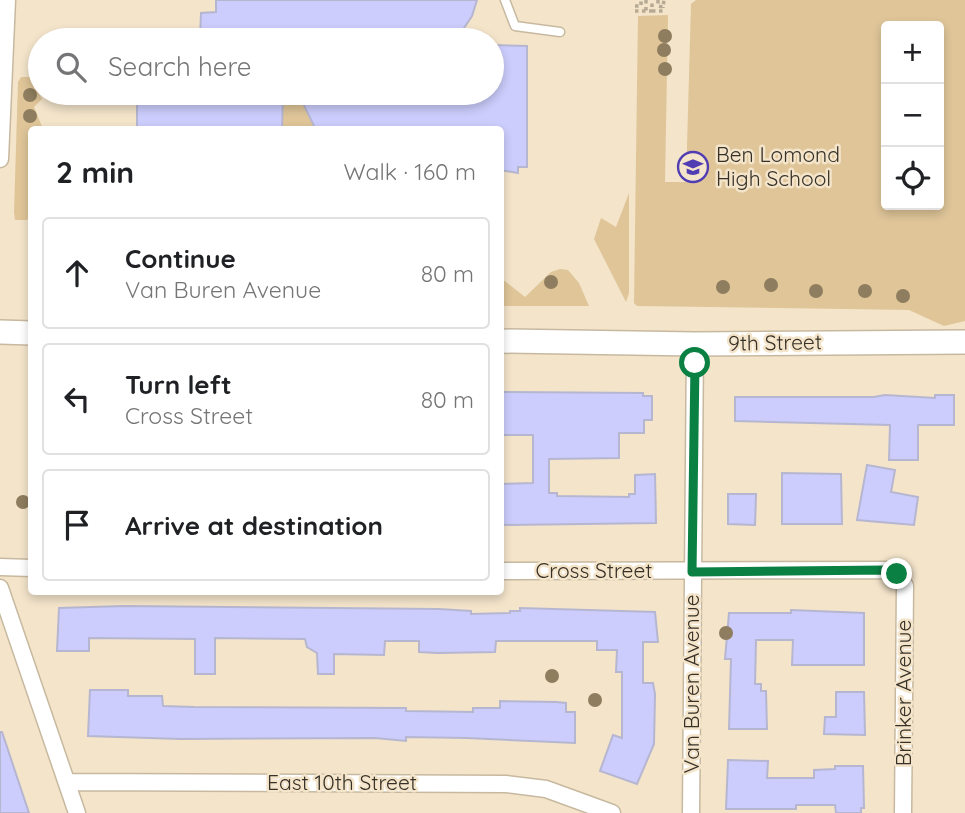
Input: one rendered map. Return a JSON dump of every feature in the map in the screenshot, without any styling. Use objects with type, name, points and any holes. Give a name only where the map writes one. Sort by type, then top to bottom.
[{"type":"street","points":[[0,159],[7,0]]},
{"type":"street","points":[[0,332],[28,333]]},
{"type":"street","name":"9th Street","points":[[504,341],[695,344],[965,342]]},
{"type":"street","name":"Van Buren Avenue","points":[[691,813],[695,344]]},
{"type":"street","points":[[0,567],[28,568]]},
{"type":"street","name":"Cross Street","points":[[504,571],[886,570],[897,574]]},
{"type":"street","name":"Brinker Avenue","points":[[897,574],[905,586],[903,813]]},
{"type":"street","points":[[0,588],[77,813]]},
{"type":"street","name":"East 10th Street","points":[[66,782],[506,784],[546,789],[612,813]]},
{"type":"lane","points":[[505,0],[515,26],[560,32]]},
{"type":"path","points":[[643,0],[641,6],[635,9],[663,11],[664,0]]},
{"type":"path","points":[[643,0],[646,11]]},
{"type":"path","points":[[652,0],[652,11]]},
{"type":"path","points":[[658,0],[658,6],[663,7]]},
{"type":"shaded area","points":[[696,0],[965,0],[965,321],[944,326],[909,310],[637,306],[634,303],[638,16],[668,15],[665,182],[686,182],[691,4]]},
{"type":"shaded area","points":[[21,77],[28,77],[28,105],[36,105],[34,107],[42,126],[28,126],[27,220],[15,220],[14,212],[18,82]]},
{"type":"shaded area","points":[[283,105],[304,105],[314,126],[282,126]]},
{"type":"shaded area","points":[[629,193],[629,293],[626,302],[594,239],[601,218],[616,227]]},
{"type":"shaded area","points":[[568,270],[579,283],[589,306],[504,306],[504,280],[525,297],[551,272]]},
{"type":"building","points":[[216,0],[477,0],[472,16],[464,28],[200,28],[201,13],[216,12]]},
{"type":"building","points":[[504,45],[527,46],[527,167],[518,167],[518,173],[504,171],[504,126],[314,126],[304,105],[504,105]]},
{"type":"building","points":[[137,105],[283,105],[282,126],[137,126]]},
{"type":"building","points":[[504,392],[643,393],[643,396],[652,396],[652,420],[644,420],[644,433],[619,433],[619,458],[549,459],[549,493],[557,493],[557,496],[629,497],[629,494],[635,494],[635,475],[655,474],[656,523],[504,525],[504,484],[533,483],[533,435],[504,435]]},
{"type":"building","points":[[885,395],[935,398],[935,395],[954,395],[954,425],[918,425],[918,460],[889,460],[890,425],[735,421],[735,397]]},
{"type":"building","points":[[867,465],[895,470],[891,492],[918,497],[914,525],[857,520]]},
{"type":"building","points":[[782,473],[841,474],[842,524],[782,524]]},
{"type":"building","points":[[728,494],[756,494],[755,525],[728,524]]},
{"type":"building","points":[[124,606],[439,609],[471,611],[471,614],[510,613],[520,611],[520,608],[655,612],[658,642],[643,642],[643,683],[653,683],[655,694],[654,744],[637,784],[600,771],[613,735],[622,738],[622,672],[616,672],[617,650],[597,650],[597,641],[496,641],[495,652],[438,653],[419,652],[419,641],[385,641],[384,655],[334,654],[334,674],[318,674],[317,653],[307,647],[305,639],[215,638],[215,674],[195,674],[195,639],[89,638],[89,651],[57,651],[59,608]]},
{"type":"building","points":[[791,610],[864,613],[864,665],[792,665],[793,640],[756,640],[755,684],[761,684],[761,691],[766,691],[767,729],[729,729],[731,659],[725,659],[729,613],[791,613]]},
{"type":"building","points":[[90,690],[128,690],[128,696],[162,696],[163,706],[194,707],[406,708],[406,711],[473,712],[473,708],[500,708],[500,701],[566,703],[566,712],[575,712],[575,743],[406,737],[406,741],[375,738],[181,739],[88,736]]},
{"type":"building","points":[[836,692],[864,692],[865,735],[824,734],[825,717],[836,717]]},
{"type":"building","points":[[2,732],[29,813],[0,813]]},
{"type":"building","points":[[728,760],[768,761],[767,778],[814,778],[814,770],[835,769],[835,766],[863,766],[864,808],[861,808],[861,813],[836,813],[835,805],[796,805],[796,809],[726,809]]},
{"type":"place","name":"Ben Lomond High School","points":[[693,167]]},
{"type":"route","points":[[695,363],[692,572],[886,570],[897,574]]}]
